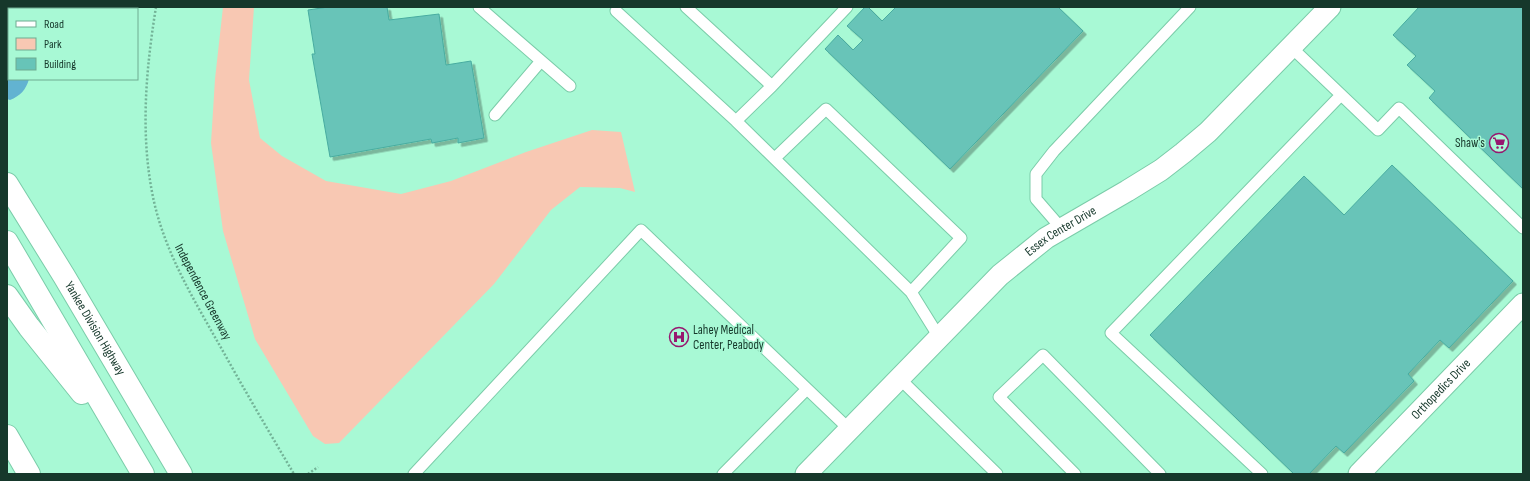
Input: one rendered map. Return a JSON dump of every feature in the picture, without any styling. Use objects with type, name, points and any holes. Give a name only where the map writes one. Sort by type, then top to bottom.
[{"type":"main road","name":"Yankee Division Highway","points":[[7,184],[64,276],[181,474]]},
{"type":"main road","points":[[7,242],[143,474]]},
{"type":"main road","points":[[7,296],[29,327],[128,448]]},
{"type":"main road","points":[[7,436],[29,474]]},
{"type":"street","name":"Essex Center Drive","points":[[806,474],[1000,275],[1046,238],[1161,170],[1183,153],[1208,132],[1330,7]]},
{"type":"street","name":"Orthopedics Drive","points":[[1359,474],[1523,304]]},
{"type":"lane","points":[[479,7],[570,86]]},
{"type":"lane","points":[[686,7],[772,86]]},
{"type":"lane","points":[[736,121],[772,86],[847,7]]},
{"type":"lane","points":[[1062,229],[1036,199],[1036,174],[1054,151],[1190,7]]},
{"type":"lane","points":[[616,11],[775,158],[911,292],[939,337]]},
{"type":"lane","points":[[1291,47],[1378,130],[1399,108],[1523,228]]},
{"type":"lane","points":[[495,115],[541,61]]},
{"type":"lane","points":[[1262,474],[1111,333],[1341,95]]},
{"type":"lane","points":[[775,158],[826,109],[961,238],[911,292]]},
{"type":"lane","points":[[414,474],[641,230],[849,429]]},
{"type":"lane","points":[[1075,474],[999,397],[1043,355],[1160,474]]},
{"type":"lane","points":[[899,378],[997,474]]},
{"type":"lane","points":[[724,474],[807,389]]},
{"type":"path","name":"Independence Greenway","points":[[156,7],[148,72],[146,142],[153,198],[160,224],[178,270],[294,474]]},
{"type":"path","points":[[308,474],[318,467]]},
{"type":"green space","points":[[223,7],[254,7],[249,80],[260,138],[282,156],[326,181],[401,194],[451,181],[526,152],[592,130],[621,132],[635,192],[620,188],[580,187],[551,210],[494,284],[339,443],[325,444],[313,436],[255,339],[223,231],[211,143],[215,79]]},
{"type":"water","points":[[7,7],[42,7],[8,8],[8,80],[29,80],[22,92],[17,97],[10,100],[7,99]]},
{"type":"building","points":[[328,7],[387,7],[389,20],[439,14],[446,65],[471,61],[484,138],[458,143],[458,138],[432,143],[431,139],[330,157],[312,54],[315,54],[308,10]]},
{"type":"building","points":[[865,7],[868,7],[882,21],[896,7],[1058,7],[1083,31],[950,169],[825,49],[838,35],[853,50],[863,40],[847,26]]},
{"type":"building","name":"Shaw's","points":[[1419,7],[1523,7],[1523,189],[1429,98],[1435,91],[1407,65],[1416,56],[1393,35]]},
{"type":"building","points":[[1392,165],[1513,281],[1449,348],[1440,340],[1408,374],[1414,381],[1344,453],[1336,446],[1309,474],[1294,474],[1150,335],[1304,176],[1344,215]]},
{"type":"place","name":"Shaw's","points":[[1499,143]]},
{"type":"place","name":"Lahey Medical Center, Peabody","points":[[679,337]]}]
